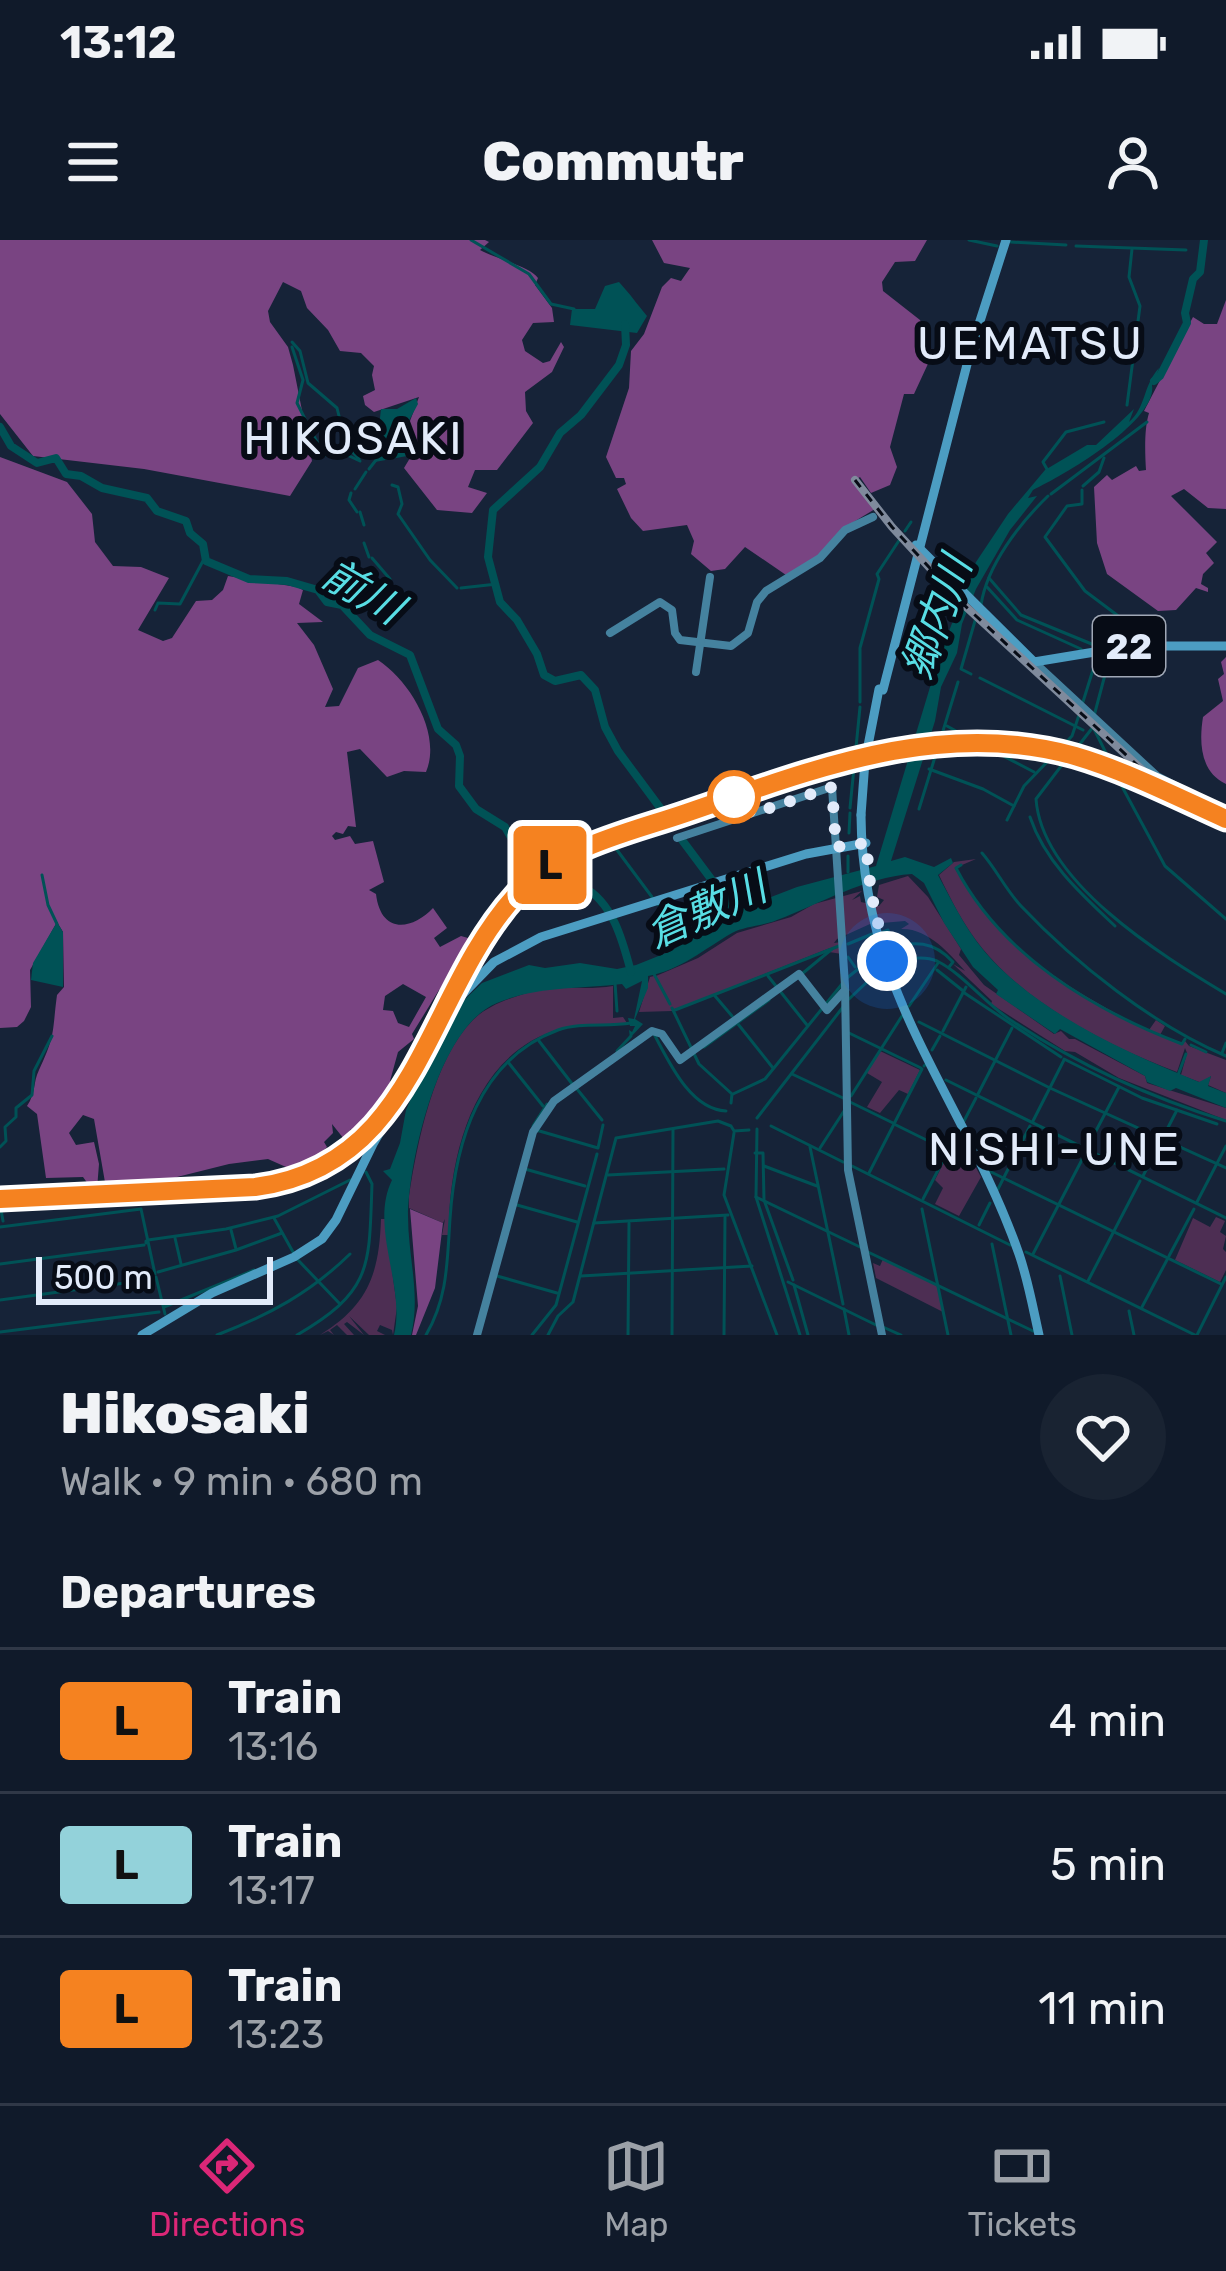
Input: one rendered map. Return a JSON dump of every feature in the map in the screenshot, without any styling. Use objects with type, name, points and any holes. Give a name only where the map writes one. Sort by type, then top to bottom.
[{"type":"main road","points":[[1004,240],[933,484],[867,746],[864,846],[876,929],[906,1008],[1018,1246],[1040,1335]]},
{"type":"main road","points":[[918,546],[1034,662]]},
{"type":"main road","name":"22","points":[[1034,662],[1131,646],[1226,646]]},
{"type":"main road","points":[[142,1335],[212,1293],[302,1253],[322,1239],[383,1126],[469,985],[515,948],[715,883],[864,846]]},
{"type":"street","points":[[610,633],[660,602],[672,610],[677,637],[724,647],[738,643],[766,591],[820,558],[845,530],[873,517]]},
{"type":"street","points":[[696,672],[710,577]]},
{"type":"street","points":[[1034,662],[1157,776],[1226,812]]},
{"type":"street","points":[[677,838],[832,787],[843,939],[848,1164],[882,1335]]},
{"type":"street","points":[[477,1335],[533,1132],[545,1112],[652,1031],[662,1034],[678,1059],[799,974],[824,1007],[845,990]]},
{"type":"shaded area","points":[[0,240],[485,240],[489,242],[480,250],[538,278],[535,285],[552,308],[554,322],[533,323],[522,340],[525,351],[543,363],[550,361],[561,342],[564,347],[552,372],[525,392],[526,411],[533,423],[497,470],[475,470],[468,487],[487,493],[472,513],[437,510],[404,468],[410,458],[407,429],[419,397],[374,412],[365,405],[363,396],[375,390],[374,366],[361,353],[340,351],[307,308],[301,291],[283,282],[268,311],[288,347],[312,461],[290,496],[144,469],[33,456],[0,414]]},
{"type":"shaded area","points":[[652,240],[927,240],[915,261],[895,262],[882,282],[883,291],[920,320],[933,353],[914,394],[904,394],[890,447],[897,467],[890,485],[871,493],[860,477],[854,481],[875,509],[842,529],[817,557],[786,575],[745,547],[725,569],[711,571],[691,554],[694,541],[687,525],[643,531],[617,489],[626,484],[624,478],[616,478],[606,457],[629,388],[631,351],[644,334],[662,287],[671,278],[681,281],[690,268],[664,263]]},
{"type":"shaded area","points":[[619,282],[647,316],[637,333],[570,325],[572,309],[595,309],[605,286]]},
{"type":"shaded area","points":[[1226,300],[1226,509],[1208,508],[1184,489],[1171,496],[1217,542],[1206,553],[1214,563],[1203,574],[1201,584],[1208,592],[1196,588],[1176,610],[1158,611],[1107,574],[1097,543],[1094,487],[1107,475],[1112,480],[1136,466],[1146,470],[1149,413],[1144,411],[1193,317],[1204,324],[1217,324]]},
{"type":"shaded area","points":[[1159,368],[1161,375],[1152,385],[1150,399],[1125,430],[1033,490],[1028,498],[1037,496],[1010,530],[976,589],[957,653],[941,687],[935,721],[891,861],[905,857],[934,867],[951,858],[953,863],[938,875],[977,941],[1015,981],[1117,1046],[1199,1082],[1211,1076],[1208,1086],[1226,1093],[1226,1108],[1147,1082],[1145,1076],[1060,1029],[1055,1034],[996,994],[998,990],[973,967],[944,923],[924,883],[912,874],[877,880],[737,931],[682,964],[648,976],[635,1019],[643,1024],[630,1038],[629,1030],[635,1026],[630,1026],[628,1018],[634,1019],[642,981],[626,989],[622,984],[527,994],[497,1003],[477,1016],[444,1065],[421,1130],[408,1216],[414,1320],[411,1335],[394,1335],[396,1297],[384,1217],[392,1180],[383,1171],[390,1169],[406,1110],[429,1057],[459,1005],[482,983],[529,965],[545,968],[580,963],[617,969],[636,965],[671,951],[737,910],[797,887],[876,866],[940,654],[976,562],[1045,470],[1087,445],[1096,445],[1134,409],[1129,422],[1135,416]]},
{"type":"shaded area","points":[[416,398],[418,404],[405,428],[407,456],[375,462],[381,409],[397,409]]},
{"type":"shaded area","points":[[0,457],[67,482],[92,514],[95,542],[113,566],[141,567],[169,578],[138,630],[163,641],[172,638],[196,601],[212,600],[223,590],[228,576],[303,590],[299,604],[323,622],[297,623],[314,645],[333,689],[325,707],[339,706],[358,668],[378,660],[390,669],[411,695],[426,725],[430,757],[426,772],[404,771],[387,777],[360,749],[347,752],[356,827],[348,826],[343,834],[332,836],[335,840],[350,836],[355,844],[373,841],[384,882],[369,890],[391,922],[416,921],[433,908],[447,928],[434,938],[440,947],[461,936],[482,942],[457,986],[439,990],[412,1034],[414,1039],[398,1052],[390,1081],[397,1087],[382,1111],[361,1121],[344,1139],[332,1124],[333,1133],[324,1142],[327,1147],[309,1166],[286,1167],[268,1159],[229,1164],[164,1184],[106,1188],[94,1119],[83,1115],[69,1133],[76,1145],[94,1142],[97,1189],[83,1177],[46,1178],[37,1114],[27,1106],[51,1040],[57,995],[64,987],[63,932],[57,922],[30,970],[31,1007],[24,1021],[17,1027],[0,1028]],"holes":[[[403,984],[426,997],[409,1027],[398,1023],[393,1011],[383,1010],[385,996]]]},
{"type":"shaded area","points":[[1226,657],[1226,784],[1206,764],[1201,736],[1203,717],[1223,701],[1218,679],[1224,674],[1221,662]]},
{"type":"shaded area","points":[[976,859],[955,868],[971,895],[1010,940],[1057,978],[1109,1009],[1149,1030],[1156,1020],[1165,1026],[1160,1035],[1226,1060],[1226,1093],[1208,1085],[1211,1076],[1202,1083],[1181,1075],[1185,1048],[1177,1072],[1151,1062],[1071,1022],[1001,969],[969,931],[939,875],[954,862]]},
{"type":"shaded area","points":[[908,876],[928,897],[961,949],[959,955],[984,985],[1054,1034],[1061,1031],[1145,1076],[1147,1083],[1226,1108],[1226,1120],[1065,1051],[991,1004],[938,943],[901,929],[909,924],[905,921],[870,924],[837,939],[834,943],[841,942],[842,954],[829,952],[830,948],[672,1011],[639,1012],[650,977],[654,976],[672,1006],[656,976],[698,958],[737,933],[862,891],[852,900],[860,896],[861,902],[879,906],[884,900],[877,897],[879,885]]},
{"type":"shaded area","points":[[57,922],[63,932],[63,987],[31,980],[33,963]]},
{"type":"shaded area","points":[[613,986],[613,1018],[623,1017],[627,1023],[568,1027],[530,1042],[506,1060],[487,1084],[461,1141],[449,1235],[442,1235],[445,1219],[443,1223],[409,1208],[409,1196],[429,1103],[459,1037],[492,1006],[530,992]]},
{"type":"shaded area","points":[[880,1051],[920,1070],[908,1094],[899,1090],[880,1113],[867,1107],[882,1082],[867,1073]]},
{"type":"shaded area","points":[[949,1152],[974,1164],[981,1177],[959,1216],[935,1204],[943,1188],[935,1180]]},
{"type":"shaded area","points":[[410,1209],[443,1223],[435,1288],[416,1335],[412,1335],[418,1306]]},
{"type":"shaded area","points":[[1216,1217],[1225,1221],[1220,1232],[1226,1236],[1226,1270],[1220,1282],[1175,1260],[1193,1218],[1210,1227]]},
{"type":"shaded area","points":[[381,1219],[385,1219],[397,1307],[393,1335],[380,1325],[377,1331],[385,1335],[369,1335],[349,1316],[364,1335],[347,1322],[354,1335],[337,1325],[330,1330],[334,1335],[328,1331],[320,1335],[350,1312],[368,1287]]},
{"type":"shaded area","points":[[883,1259],[938,1286],[943,1312],[876,1278],[873,1263],[880,1266]]},
{"type":"waterway","points":[[471,240],[529,274],[551,304],[574,309]]},
{"type":"waterway","points":[[969,240],[997,246]]},
{"type":"waterway","name":"郷内川","points":[[1154,381],[1187,323],[1185,313],[1193,279],[1200,272],[1204,240]]},
{"type":"waterway","points":[[1011,242],[1066,245]]},
{"type":"waterway","points":[[1076,246],[1186,250]]},
{"type":"waterway","points":[[1127,405],[1140,306],[1129,277],[1132,249]]},
{"type":"waterway","points":[[625,324],[626,345],[619,365],[581,415],[560,433],[540,467],[493,510],[488,557],[500,602],[517,620],[544,675],[555,681],[581,675],[595,690],[605,727],[618,751],[661,809]]},
{"type":"waterway","points":[[292,342],[300,351],[308,383],[337,408],[345,440]]},
{"type":"waterway","points":[[292,347],[303,380],[297,403],[324,455],[345,454],[360,461]]},
{"type":"waterway","points":[[1048,471],[1043,462],[1066,432],[1104,422]]},
{"type":"waterway","points":[[1051,494],[1147,422]]},
{"type":"waterway","name":"前川","points":[[0,427],[11,446],[37,463],[56,458],[66,474],[147,498],[157,511],[186,521],[190,533],[203,544],[206,561],[249,579],[287,581],[318,590],[327,602],[342,605],[370,635],[410,655],[438,729],[456,745],[459,786],[476,809],[505,827],[533,876],[561,894],[583,887],[602,902],[631,972]]},
{"type":"waterway","points":[[344,443],[359,459]]},
{"type":"waterway","points":[[1083,486],[1099,472],[1104,458]]},
{"type":"waterway","points":[[369,469],[376,460]]},
{"type":"waterway","points":[[355,489],[366,472]]},
{"type":"waterway","points":[[392,485],[398,487],[402,504],[398,514],[430,560],[457,588]]},
{"type":"waterway","points":[[1082,490],[1082,504],[1067,506],[1045,537],[1085,591],[1141,633],[1132,643]]},
{"type":"waterway","points":[[351,493],[349,500],[357,512]]},
{"type":"waterway","points":[[981,605],[1006,546],[1048,496]]},
{"type":"waterway","points":[[360,512],[364,525]]},
{"type":"waterway","points":[[905,531],[911,522]]},
{"type":"waterway","points":[[860,702],[860,648],[877,574],[900,539]]},
{"type":"waterway","points":[[364,543],[369,557]]},
{"type":"waterway","points":[[372,558],[390,579],[389,591],[379,599],[399,611]]},
{"type":"waterway","points":[[155,610],[158,603],[180,604],[204,559]]},
{"type":"waterway","points":[[989,578],[1021,615],[1099,647]]},
{"type":"waterway","points":[[461,588],[497,584]]},
{"type":"waterway","points":[[987,587],[1017,620],[1081,649]]},
{"type":"waterway","points":[[971,674],[961,669],[977,614]]},
{"type":"waterway","points":[[1094,716],[1110,656]]},
{"type":"waterway","points":[[1082,705],[1097,657]]},
{"type":"waterway","points":[[980,678],[1083,730]]},
{"type":"waterway","points":[[919,809],[958,682]]},
{"type":"waterway","points":[[850,808],[860,707]]},
{"type":"waterway","points":[[1007,820],[1024,786],[1072,736],[1080,712]]},
{"type":"waterway","points":[[947,726],[965,736],[983,737],[984,746],[1034,772]]},
{"type":"waterway","points":[[1069,758],[1093,727],[1112,765],[1119,769],[1117,775]]},
{"type":"waterway","points":[[1065,761],[1036,799],[1043,830],[1059,859],[1109,913],[1226,994]]},
{"type":"waterway","points":[[929,769],[1014,806]]},
{"type":"waterway","points":[[1119,781],[1165,866],[1226,919]]},
{"type":"waterway","points":[[849,833],[850,813]]},
{"type":"waterway","points":[[1030,817],[1055,863],[1115,926]]},
{"type":"waterway","name":"倉敷川","points":[[682,840],[738,915]]},
{"type":"waterway","points":[[590,852],[614,847]]},
{"type":"waterway","name":"倉敷川","points":[[617,850],[652,897]]},
{"type":"waterway","points":[[982,853],[1021,906],[1090,970],[1171,1028],[1226,1056]]},
{"type":"waterway","points":[[848,856],[848,872]]},
{"type":"waterway","points":[[961,865],[956,868],[975,899],[1052,976],[1115,1014],[1182,1044],[1185,1039]]},
{"type":"waterway","points":[[42,875],[57,924]]},
{"type":"waterway","name":"倉敷川","points":[[658,904],[684,940]]},
{"type":"waterway","points":[[883,932],[888,930],[894,945]]},
{"type":"waterway","points":[[848,944],[872,934]]},
{"type":"waterway","points":[[888,949],[906,944],[931,946],[953,962],[949,967]]},
{"type":"waterway","points":[[675,1010],[839,946]]},
{"type":"waterway","points":[[803,973],[832,949]]},
{"type":"waterway","points":[[847,978],[878,953]]},
{"type":"waterway","points":[[848,957],[855,967]]},
{"type":"waterway","points":[[892,963],[920,958],[937,961],[1009,1019],[1060,1051],[1141,1090],[1226,1121]]},
{"type":"waterway","points":[[909,1006],[938,963]]},
{"type":"waterway","points":[[849,999],[882,968]]},
{"type":"waterway","points":[[937,970],[962,990]]},
{"type":"waterway","name":"倉敷川","points":[[654,974],[670,1004]]},
{"type":"waterway","points":[[768,976],[807,1025]]},
{"type":"waterway","points":[[615,983],[617,1011]]},
{"type":"waterway","points":[[733,1094],[765,1079],[842,984]]},
{"type":"waterway","points":[[943,1031],[966,987]]},
{"type":"waterway","points":[[963,992],[1061,1057]]},
{"type":"waterway","points":[[715,996],[732,1016]]},
{"type":"waterway","points":[[704,1047],[769,1000]]},
{"type":"waterway","points":[[757,1118],[843,1007]]},
{"type":"waterway","points":[[672,1008],[699,1064],[732,1094],[731,1103]]},
{"type":"waterway","points":[[851,1096],[902,1016]]},
{"type":"waterway","points":[[919,1022],[1226,1168]]},
{"type":"waterway","points":[[426,1335],[445,1279],[458,1161],[476,1107],[490,1083],[531,1043],[558,1030],[631,1023]]},
{"type":"waterway","points":[[738,1024],[773,1068]]},
{"type":"waterway","points":[[978,1094],[1012,1028]]},
{"type":"waterway","points":[[849,1033],[921,1068]]},
{"type":"waterway","points":[[654,1034],[691,1093],[726,1111]]},
{"type":"waterway","points":[[0,1147],[16,1108],[32,1095],[34,1071],[52,1036]]},
{"type":"waterway","points":[[617,1051],[631,1036]]},
{"type":"waterway","points":[[932,1050],[940,1036]]},
{"type":"waterway","points":[[539,1041],[573,1085]]},
{"type":"waterway","points":[[1222,1053],[1226,1043]]},
{"type":"waterway","points":[[1191,1045],[1206,1052]]},
{"type":"waterway","points":[[1178,1075],[1186,1054]]},
{"type":"waterway","points":[[1064,1059],[1142,1098],[1217,1124]]},
{"type":"waterway","points":[[1033,1121],[1064,1060]]},
{"type":"waterway","points":[[508,1062],[543,1106]]},
{"type":"waterway","points":[[869,1173],[922,1069]]},
{"type":"waterway","points":[[792,1074],[843,1098]]},
{"type":"waterway","points":[[946,1080],[1226,1218]]},
{"type":"waterway","points":[[1087,1148],[1119,1087]]},
{"type":"waterway","points":[[577,1089],[602,1120]]},
{"type":"waterway","points":[[964,1121],[976,1098]]},
{"type":"waterway","points":[[848,1101],[893,1123]]},
{"type":"waterway","points":[[533,1126],[547,1104]]},
{"type":"waterway","points":[[1143,1176],[1177,1110]]},
{"type":"waterway","points":[[820,1148],[844,1111]]},
{"type":"waterway","points":[[548,1335],[573,1302],[616,1138],[718,1121],[734,1131],[749,1130]]},
{"type":"waterway","points":[[536,1130],[598,1148],[603,1125]]},
{"type":"waterway","points":[[896,1125],[973,1163]]},
{"type":"waterway","points":[[771,1126],[843,1162]]},
{"type":"waterway","points":[[998,1189],[1030,1126]]},
{"type":"waterway","points":[[672,1335],[673,1129]]},
{"type":"waterway","points":[[757,1129],[756,1197],[800,1335]]},
{"type":"waterway","points":[[923,1199],[958,1132]]},
{"type":"waterway","points":[[734,1133],[724,1195],[777,1335]]},
{"type":"waterway","points":[[1197,1202],[1226,1146]]},
{"type":"waterway","points":[[810,1147],[843,1304]]},
{"type":"waterway","points":[[1033,1254],[1086,1152]]},
{"type":"waterway","points":[[755,1153],[763,1153],[764,1200],[793,1280]]},
{"type":"waterway","points":[[532,1335],[556,1305],[597,1154]]},
{"type":"waterway","points":[[764,1166],[817,1186]]},
{"type":"waterway","points":[[852,1166],[1010,1245]]},
{"type":"waterway","points":[[525,1169],[585,1186]]},
{"type":"waterway","points":[[608,1175],[724,1169]]},
{"type":"waterway","points":[[989,1171],[1221,1284]]},
{"type":"waterway","points":[[297,1335],[340,1304],[362,1274],[371,1212],[372,1184],[366,1172]]},
{"type":"waterway","points":[[148,1240],[278,1216],[350,1180]]},
{"type":"waterway","points":[[1088,1281],[1140,1181]]},
{"type":"waterway","points":[[756,1197],[860,1247]]},
{"type":"waterway","points":[[979,1225],[990,1203]]},
{"type":"waterway","points":[[0,1204],[3,1221]]},
{"type":"waterway","points":[[517,1205],[577,1222]]},
{"type":"waterway","points":[[0,1227],[141,1209],[155,1274]]},
{"type":"waterway","points":[[922,1209],[948,1335]]},
{"type":"waterway","points":[[1169,1256],[1194,1209]]},
{"type":"waterway","points":[[594,1223],[728,1215]]},
{"type":"waterway","points":[[724,1335],[725,1217]]},
{"type":"waterway","points":[[274,1218],[293,1252]]},
{"type":"waterway","points":[[628,1335],[629,1223]]},
{"type":"waterway","points":[[231,1230],[236,1249]]},
{"type":"waterway","points":[[158,1272],[282,1233]]},
{"type":"waterway","points":[[175,1238],[181,1264]]},
{"type":"waterway","points":[[992,1244],[1011,1335]]},
{"type":"waterway","points":[[0,1264],[144,1245]]},
{"type":"waterway","points":[[868,1252],[1033,1331]]},
{"type":"waterway","points":[[1026,1252],[1195,1335]]},
{"type":"waterway","points":[[217,1335],[288,1302],[350,1254]]},
{"type":"waterway","points":[[1142,1307],[1168,1258]]},
{"type":"waterway","points":[[298,1260],[340,1304]]},
{"type":"waterway","points":[[581,1276],[752,1266]]},
{"type":"waterway","points":[[164,1307],[254,1270]]},
{"type":"waterway","points":[[497,1276],[557,1293]]},
{"type":"waterway","points":[[1060,1276],[1072,1335]]},
{"type":"waterway","points":[[156,1277],[165,1314]]},
{"type":"waterway","points":[[1197,1335],[1226,1277]]},
{"type":"waterway","points":[[0,1300],[154,1279]]},
{"type":"waterway","points":[[788,1282],[876,1325]]},
{"type":"waterway","points":[[794,1285],[808,1335]]},
{"type":"waterway","points":[[844,1309],[849,1335]]},
{"type":"waterway","points":[[1129,1311],[1134,1335]]},
{"type":"waterway","points":[[0,1332],[159,1312]]},
{"type":"waterway","points":[[883,1327],[901,1335]]},
{"type":"railway","points":[[855,480],[963,604],[1150,777]]},
{"type":"railway","points":[[823,769],[932,743],[982,742],[1077,760],[1226,818]]},
{"type":"railway","points":[[0,1199],[255,1187],[313,1171],[357,1143],[391,1106],[419,1062],[467,966],[495,921],[530,881],[603,838],[836,765]]},
{"type":"train","name":"L","points":[[0,1199],[269,1186],[323,1167],[359,1143],[387,1112],[496,922],[536,876],[580,849],[825,767],[908,746],[1001,742],[1091,761],[1226,819]]},
{"type":"district","name":"UEMATSU","points":[[1031,343]]},
{"type":"district","name":"HIKOSAKI","points":[[354,438]]},
{"type":"district","name":"NISHI-UNE","points":[[1055,1149]]},
{"type":"route","points":[[734,797],[752,814],[832,787],[836,847],[866,843],[871,893],[887,961]]}]
